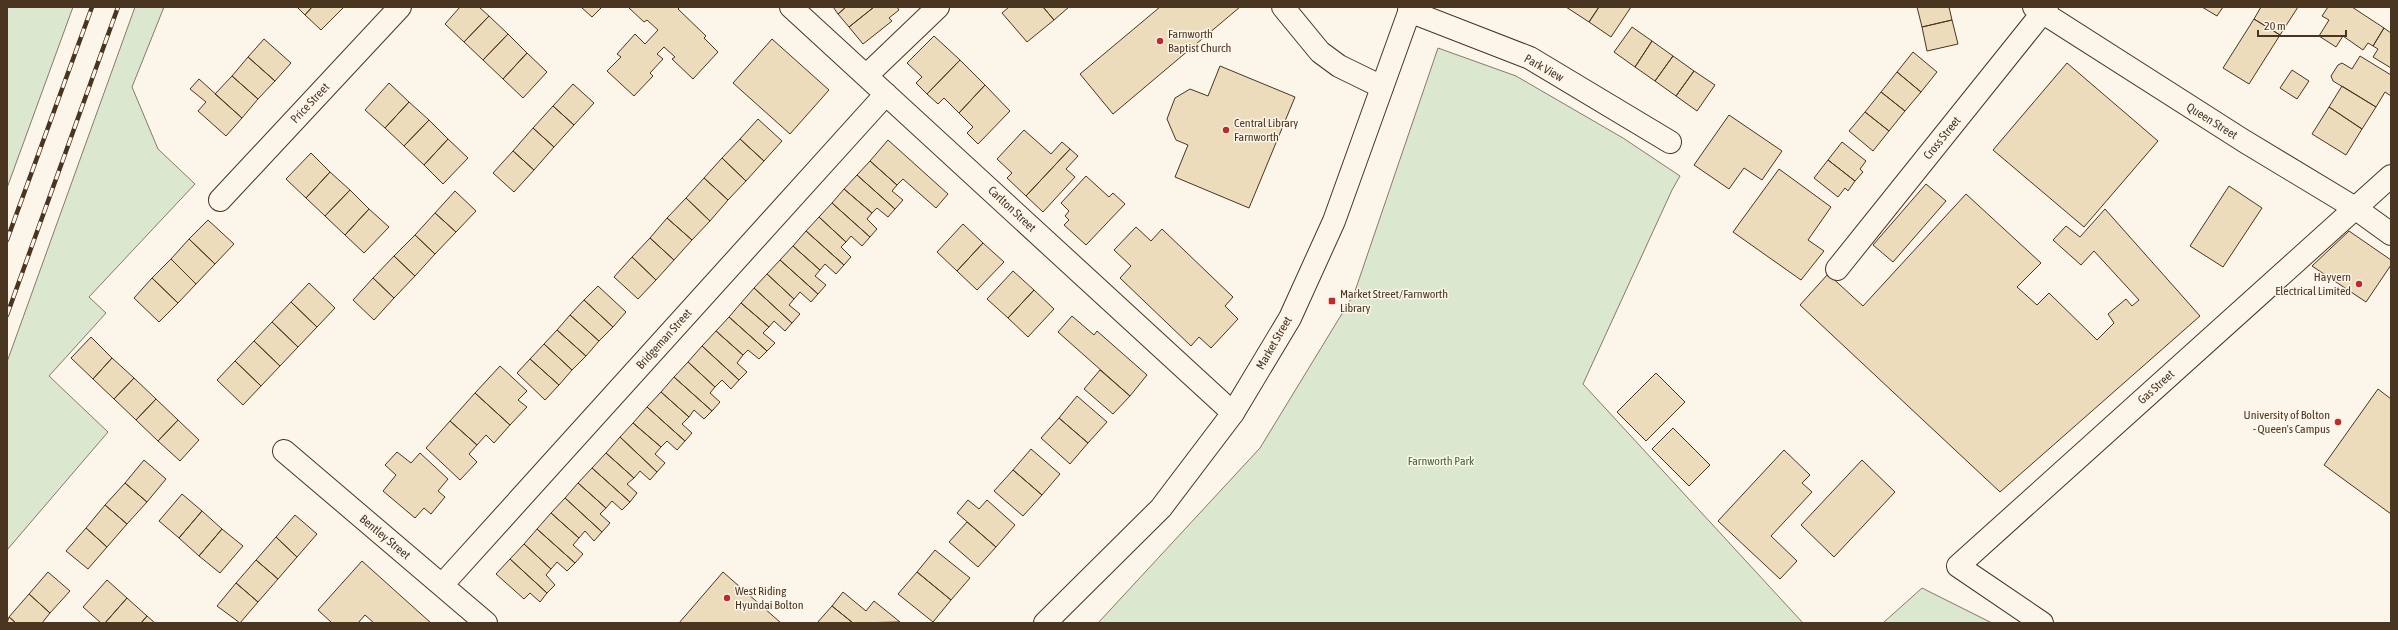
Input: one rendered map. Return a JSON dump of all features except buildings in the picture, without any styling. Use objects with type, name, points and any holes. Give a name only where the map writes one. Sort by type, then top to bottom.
[{"type":"street","name":"Price Street","points":[[220,200],[400,7]]},
{"type":"street","name":"Carlton Street","points":[[791,7],[1233,413]]},
{"type":"street","points":[[866,76],[938,7]]},
{"type":"street","points":[[1283,7],[1320,52],[1339,66],[1382,87]]},
{"type":"street","name":"Market Street","points":[[1045,623],[1161,508],[1233,413],[1290,318],[1334,221],[1410,9]]},
{"type":"street","name":"Park View","points":[[1410,9],[1530,58],[1670,142]]},
{"type":"street","name":"Queen Street","points":[[2042,9],[2237,137],[2355,208],[2391,234]]},
{"type":"street","name":"Cross Street","points":[[1837,269],[2042,9]]},
{"type":"street","name":"Bridgeman Street","points":[[442,585],[886,94]]},
{"type":"street","name":"Gas Street","points":[[2042,623],[1958,566],[2391,176]]},
{"type":"street","name":"Bentley Street","points":[[284,451],[486,623]]},
{"type":"green space","points":[[7,7],[73,7],[7,188]]},
{"type":"green space","points":[[135,7],[164,7],[132,87],[158,149],[195,184],[89,297],[106,313],[49,376],[108,432],[7,550],[7,362]]},
{"type":"green space","name":"Farnworth Park","points":[[1438,48],[1516,76],[1623,138],[1680,176],[1672,190],[1583,384],[1803,623],[1098,623],[1260,448],[1354,294]]},
{"type":"green space","points":[[1922,588],[1992,623],[1883,623]]},
{"type":"railway","points":[[7,240],[92,7]]},
{"type":"railway","points":[[7,315],[118,7]]},
{"type":"place","name":"Farnworth Baptist Church","points":[[1160,41]]},
{"type":"place","name":"Central Library Farnworth","points":[[1226,130]]},
{"type":"place","name":"Hayvern Electrical Limited","points":[[2359,284]]},
{"type":"place","name":"Market Street/Farnworth Library","points":[[1332,301]]},
{"type":"place","name":"University of Bolton - Queen's Campus","points":[[2338,422]]},
{"type":"place","name":"West Riding Hyundai Bolton","points":[[727,598]]}]
